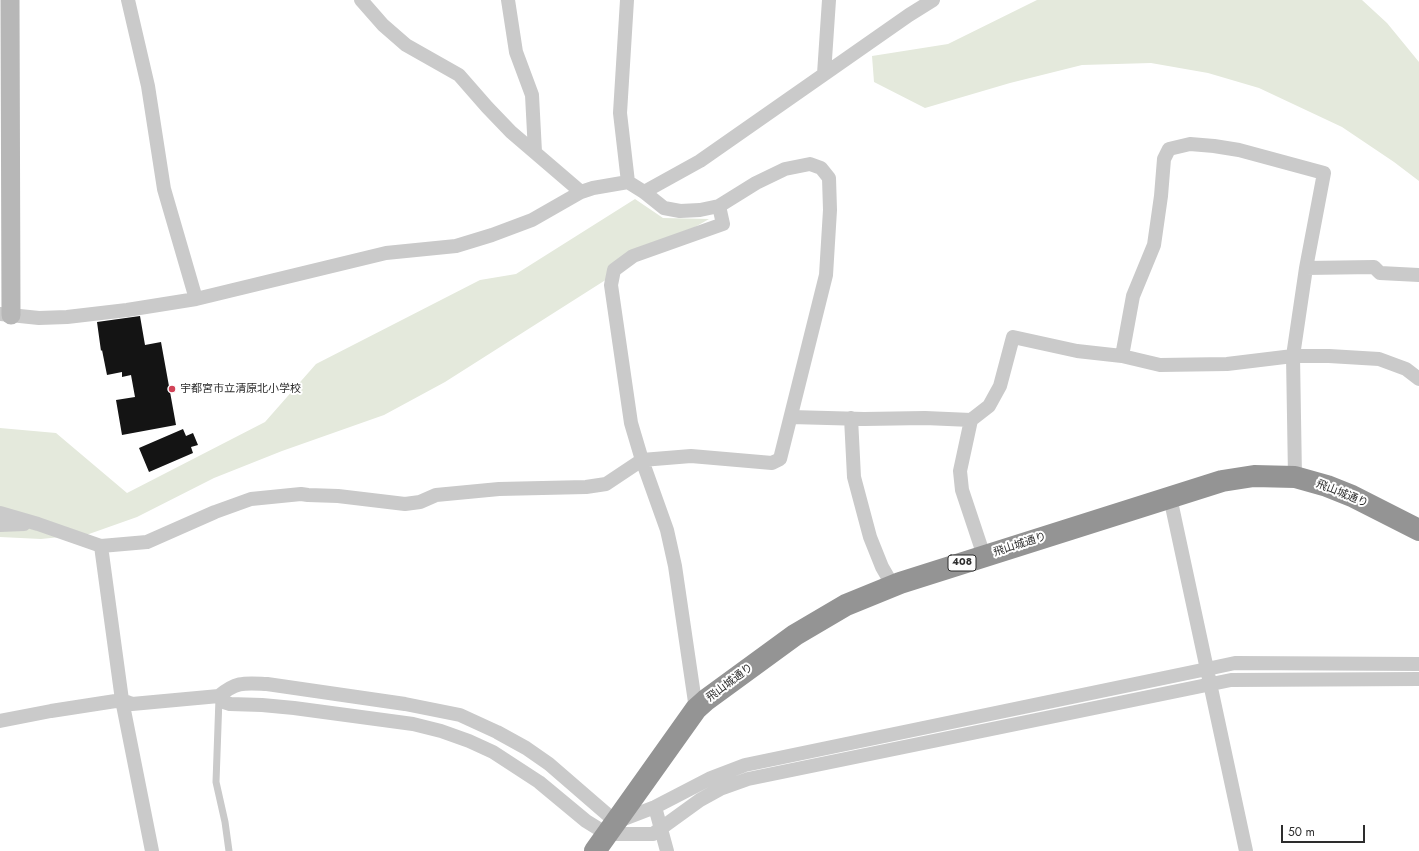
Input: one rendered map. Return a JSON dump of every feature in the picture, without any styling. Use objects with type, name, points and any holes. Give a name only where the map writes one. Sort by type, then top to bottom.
[{"type":"highway","name":"飛山城通り","points":[[606,836],[696,709],[706,700],[795,635],[846,605],[893,586],[1222,481],[1254,476],[1295,477],[1327,486],[1352,496],[1419,530]]},
{"type":"street","points":[[0,513],[38,524],[101,546],[147,542],[215,512],[250,499],[301,494],[338,496],[405,504],[420,502],[436,495],[499,489],[586,487],[606,484],[642,460],[691,456],[772,463],[780,459],[826,275],[830,210],[829,178],[821,168],[810,164],[785,169],[756,183],[719,206],[693,210],[680,211],[664,208],[644,192],[628,182],[581,192],[532,220],[492,235],[456,246],[386,253],[196,299],[127,310],[67,317],[39,318],[5,314],[10,0]]},
{"type":"street","points":[[128,0],[148,86],[164,189],[196,299]]},
{"type":"street","points":[[362,0],[383,25],[406,45],[460,74],[487,108],[510,132],[581,192]]},
{"type":"street","points":[[508,0],[516,52],[532,95],[534,152]]},
{"type":"street","points":[[626,0],[620,113],[628,182]]},
{"type":"street","points":[[824,74],[829,0]]},
{"type":"street","points":[[644,192],[700,161],[933,0]]},
{"type":"street","points":[[1122,356],[1133,296],[1154,245],[1161,196],[1164,159],[1169,149],[1190,144],[1214,146],[1239,150],[1324,173],[1306,268],[1293,356],[1295,477]]},
{"type":"street","points":[[696,709],[673,559],[667,530],[642,460],[631,423],[611,285],[614,270],[633,256],[723,224],[719,206]]},
{"type":"street","points":[[1306,268],[1374,267],[1380,273],[1419,275]]},
{"type":"street","points":[[984,556],[962,490],[960,471],[971,420],[989,406],[1000,386],[1013,337],[1077,351],[1122,356],[1160,366],[1227,364],[1293,356],[1329,356],[1379,359],[1406,369],[1419,379]]},
{"type":"street","points":[[791,417],[925,418],[971,420]]},
{"type":"street","points":[[851,418],[854,477],[870,537],[882,567],[893,586]]},
{"type":"street","points":[[1170,497],[1246,851]]},
{"type":"street","points":[[0,525],[38,524]]},
{"type":"street","points":[[101,546],[122,700],[152,851]]},
{"type":"street","points":[[606,836],[655,807],[711,778],[745,765],[1235,663],[1419,664]]},
{"type":"street","points":[[219,696],[224,702],[230,704],[262,704],[413,724],[441,731],[469,741],[493,752],[539,782],[606,836],[653,834],[700,800],[720,789],[748,779],[1231,680],[1419,679]]},
{"type":"street","points":[[0,721],[122,700],[132,704],[219,696],[229,687],[238,684],[251,683],[405,704],[460,715],[498,732],[526,748],[549,764],[606,836]]},
{"type":"street","points":[[655,807],[667,851]]},
{"type":"lane","points":[[219,696],[216,782],[225,822],[228,851]]},
{"type":"shaded area","points":[[1037,0],[1362,0],[1387,23],[1419,62],[1419,181],[1394,162],[1342,127],[1259,88],[1208,73],[1151,63],[1082,65],[1010,83],[925,108],[874,82],[872,56],[948,44]]},
{"type":"shaded area","points":[[635,199],[663,218],[709,219],[626,267],[445,382],[384,415],[282,451],[214,478],[137,517],[89,534],[41,539],[0,537],[0,428],[56,433],[127,493],[265,422],[316,364],[480,280],[516,274]]},
{"type":"building","points":[[140,316],[145,345],[161,342],[176,425],[122,435],[116,400],[135,397],[131,375],[122,377],[122,372],[107,375],[102,350],[101,351],[97,322]]},
{"type":"building","points":[[183,429],[186,436],[193,433],[198,445],[191,447],[193,453],[149,472],[139,448]]},
{"type":"place","name":"宇都宮市立清原北小学校","points":[[172,389]]}]
